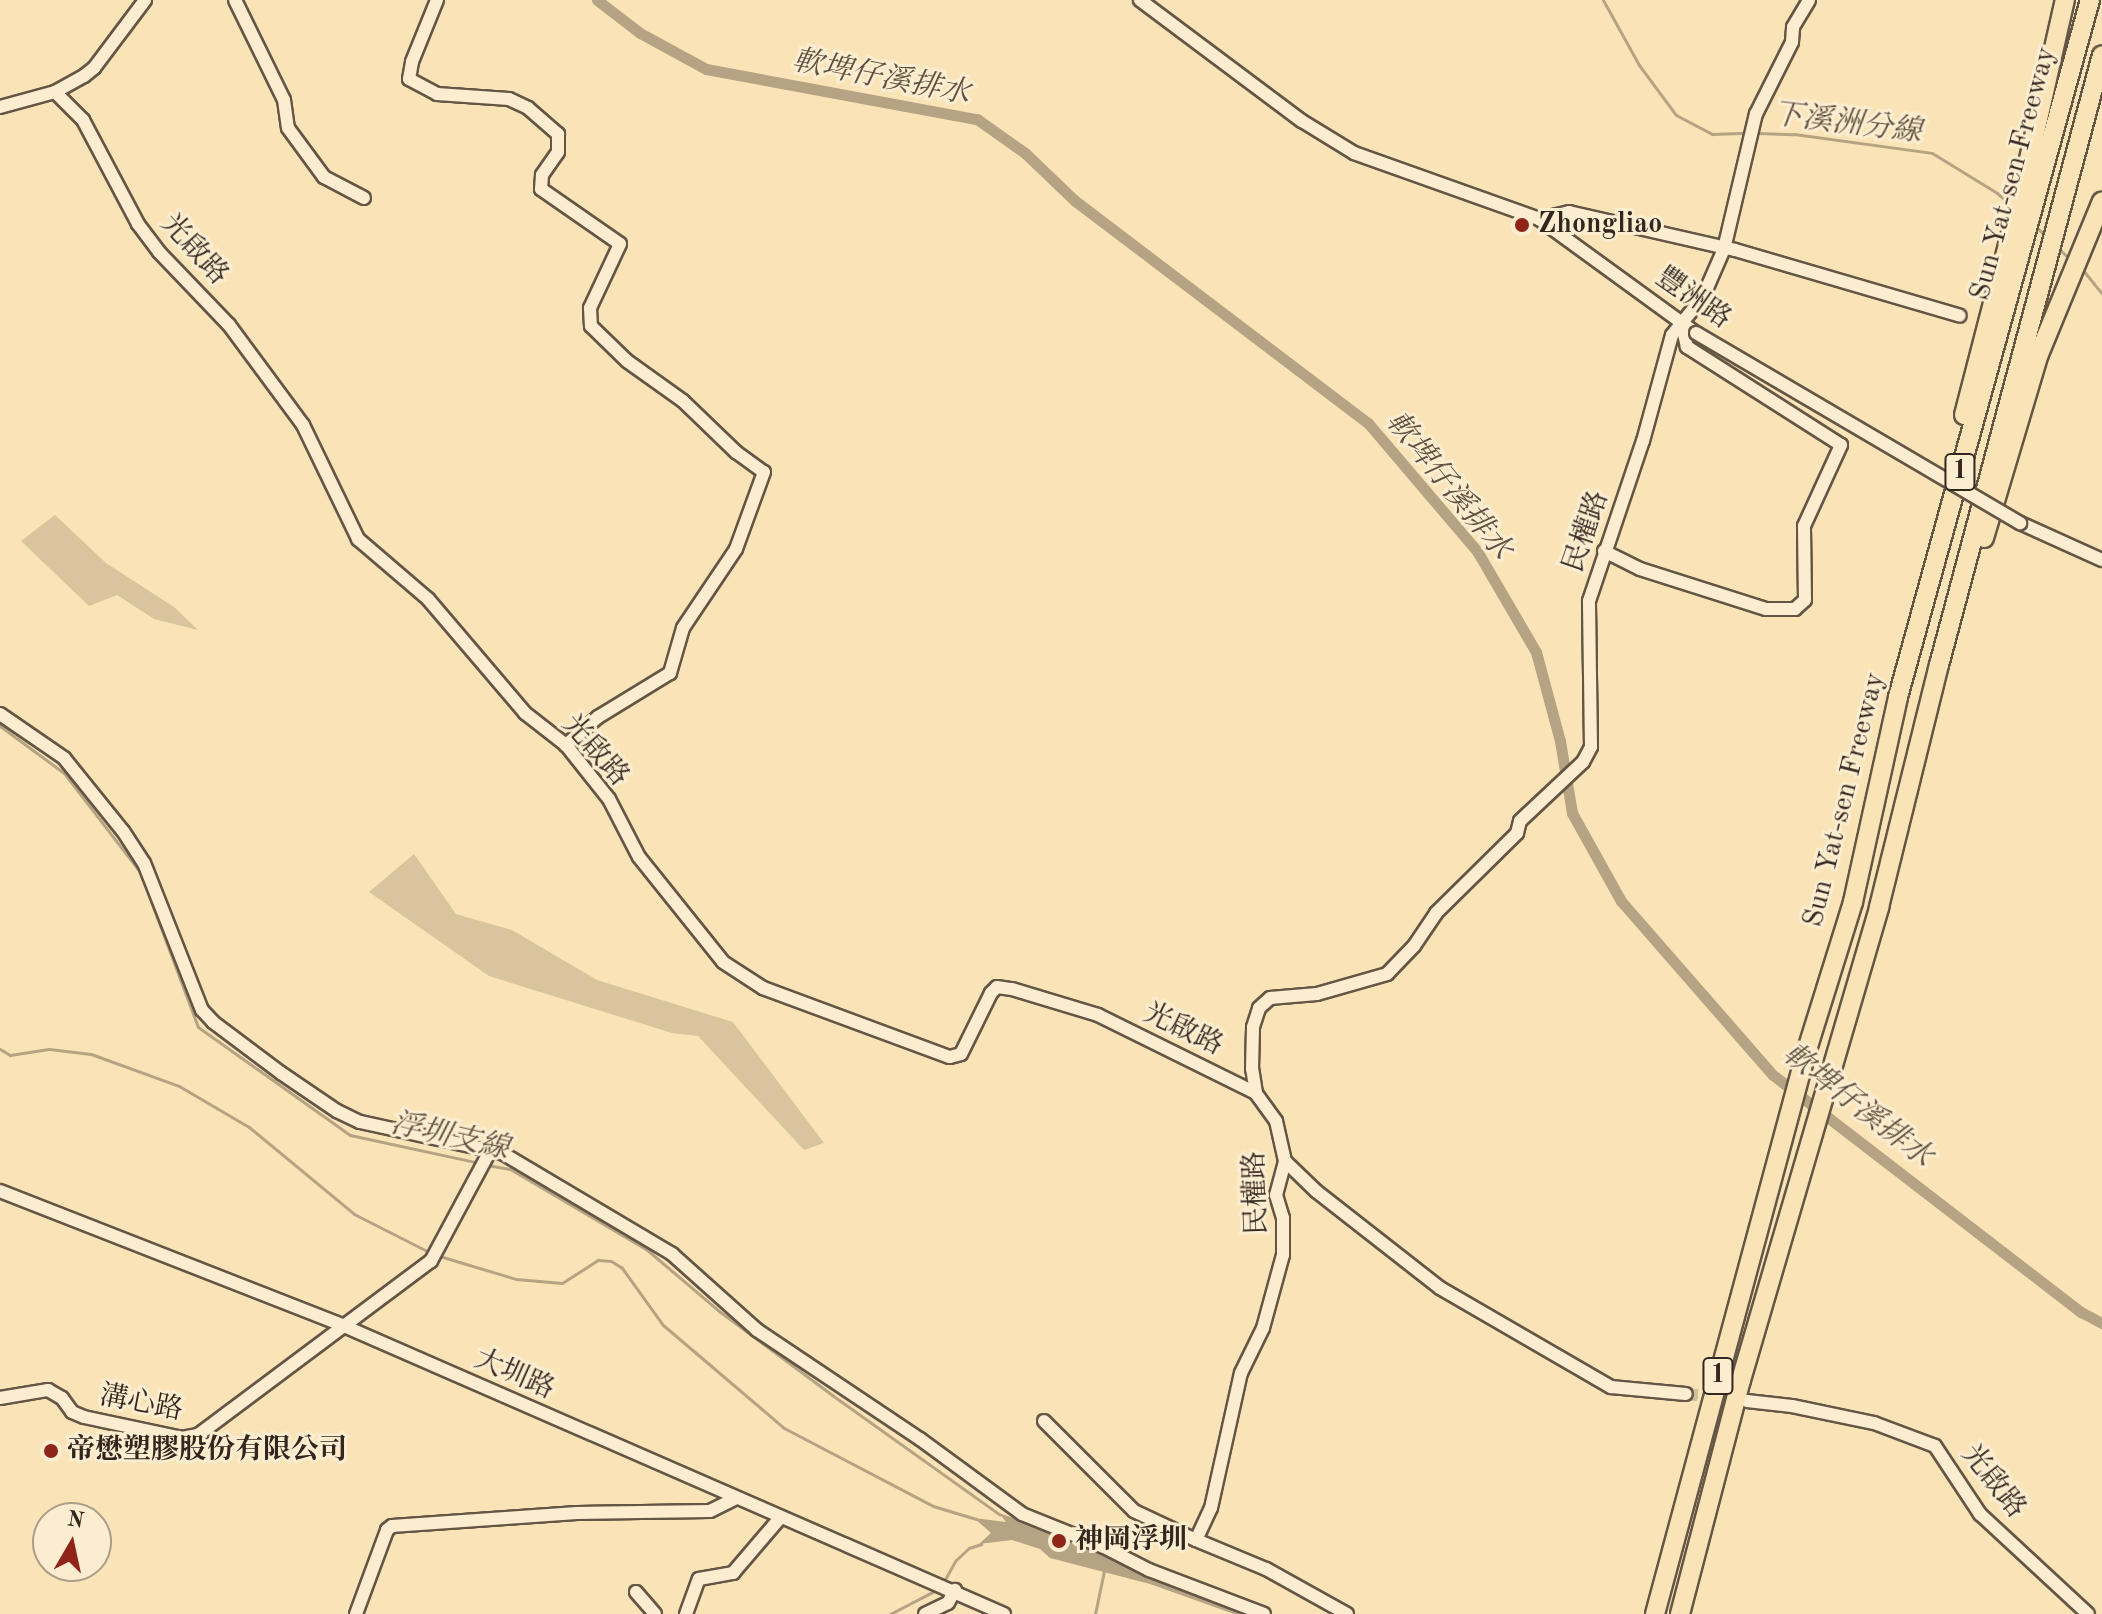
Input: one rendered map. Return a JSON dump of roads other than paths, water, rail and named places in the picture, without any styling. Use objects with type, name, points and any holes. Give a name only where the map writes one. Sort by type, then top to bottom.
[{"type":"highway","points":[[2028,197],[2062,0]]},
{"type":"highway","name":"Sun Yat-sen Freeway","points":[[1655,1614],[1806,1053],[1853,902],[1898,697],[2028,197],[2090,0]]},
{"type":"highway","name":"Sun Yat-sen Freeway","points":[[1680,1614],[1741,1380],[1813,1143],[1879,907],[1939,665],[2102,55]]},
{"type":"highway","points":[[1939,665],[1974,571],[2039,354],[2067,280],[2102,203]]},
{"type":"street","points":[[0,107],[55,92],[94,68],[145,0]]},
{"type":"street","points":[[235,0],[284,100],[288,128],[324,177],[364,198]]},
{"type":"street","points":[[437,0],[412,62],[409,79],[421,88],[445,96],[509,99],[528,108],[558,134],[558,152],[542,175],[541,189],[620,244],[590,308],[591,326],[627,361],[683,401],[736,452],[764,472],[744,533],[683,628],[670,673],[598,717],[566,745]]},
{"type":"street","name":"豐洲路","points":[[1140,0],[1302,121],[1354,153],[1539,219],[1682,325],[2020,523],[2102,560]]},
{"type":"street","name":"民權路","points":[[1196,1540],[1211,1508],[1241,1373],[1263,1328],[1283,1255],[1283,1218],[1276,1195],[1285,1161],[1276,1121],[1256,1093],[1252,1041],[1259,1008],[1270,998],[1317,994],[1387,974],[1414,946],[1436,913],[1517,833],[1520,821],[1583,762],[1591,747],[1589,601],[1643,441],[1672,335],[1703,297],[1724,249],[1756,114],[1792,42],[1793,27],[1809,0]]},
{"type":"street","name":"光啟路","points":[[55,92],[83,120],[145,233],[229,325],[303,425],[358,539],[428,599],[525,713],[566,745],[609,799],[639,857],[723,962],[763,988],[950,1057],[961,1054],[991,993],[997,987],[1012,989],[1098,1015],[1256,1093]]},
{"type":"street","points":[[1539,219],[1569,212],[1724,249],[1960,316]]},
{"type":"street","points":[[1604,551],[1640,569],[1766,609],[1795,609],[1805,600],[1804,526],[1841,445],[1687,347],[1682,325]]},
{"type":"street","points":[[0,714],[64,758],[123,831],[144,863],[198,1003],[219,1027],[348,1117],[555,1182],[672,1254],[757,1330],[920,1439],[1022,1514],[1104,1547],[1149,1570],[1264,1614]]},
{"type":"street","name":"溝心路","points":[[0,1398],[48,1390],[62,1398],[72,1412],[84,1417],[192,1438],[412,1279],[435,1254],[486,1159]]},
{"type":"street","points":[[1285,1161],[1316,1191],[1440,1288],[1611,1387],[1686,1394]]},
{"type":"street","name":"大圳路","points":[[0,1191],[344,1326],[1004,1614]]},
{"type":"street","name":"光啟路","points":[[1747,1401],[1792,1406],[1874,1423],[1935,1446],[1980,1514],[2088,1614]]},
{"type":"street","points":[[1044,1421],[1134,1511],[1266,1569],[1347,1614]]},
{"type":"street","points":[[356,1614],[387,1530],[392,1526],[577,1513],[710,1511],[735,1499]]},
{"type":"street","points":[[686,1614],[699,1579],[722,1578],[733,1573],[780,1518]]},
{"type":"street","points":[[925,1614],[948,1603],[952,1589]]},
{"type":"street","points":[[636,1592],[655,1614]]},
{"type":"waterway","name":"軟埤仔溪排水","points":[[597,0],[640,33],[706,69],[977,119],[1025,153],[1074,200],[1368,423],[1477,551],[1536,652],[1560,741],[1572,813],[1621,901],[1773,1075],[2081,1312],[2102,1323]]},
{"type":"waterway","name":"下溪洲分線","points":[[1603,0],[1639,65],[1676,115],[1712,134],[1748,133]]},
{"type":"waterway","name":"下溪洲分線","points":[[1756,133],[1794,134],[1932,153],[2011,205]]},
{"type":"waterway","name":"下溪洲分線","points":[[2035,226],[2047,237]]},
{"type":"waterway","name":"下溪洲分線","points":[[2058,248],[2070,259]]},
{"type":"waterway","name":"下溪洲分線","points":[[2082,269],[2102,294]]},
{"type":"waterway","name":"浮圳支線","points":[[0,726],[64,773],[140,872],[198,1027],[350,1135],[479,1163]]},
{"type":"waterway","points":[[0,1049],[10,1055],[49,1049],[91,1054],[179,1086],[249,1127],[354,1214],[429,1252]]},
{"type":"waterway","name":"浮圳支線","points":[[487,1165],[510,1169],[646,1249],[719,1311],[1000,1515]]},
{"type":"waterway","points":[[436,1255],[516,1279],[562,1283],[598,1260],[611,1261],[622,1268],[663,1325],[784,1428],[933,1506],[976,1519]]},
{"type":"waterway","points":[[943,1583],[956,1560],[969,1548],[981,1544]]},
{"type":"waterway","points":[[1095,1614],[1104,1571]]},
{"type":"waterway","points":[[890,1614],[938,1589]]},
{"type":"tunnel","points":[[1686,1394],[1742,1400]]},
{"type":"place","name":"Zhongliao","points":[[1522,225]]},
{"type":"place","name":"帝懋塑膠股份有限公司","points":[[51,1451]]},
{"type":"place","name":"神岡浮圳","points":[[1059,1541]]}]
